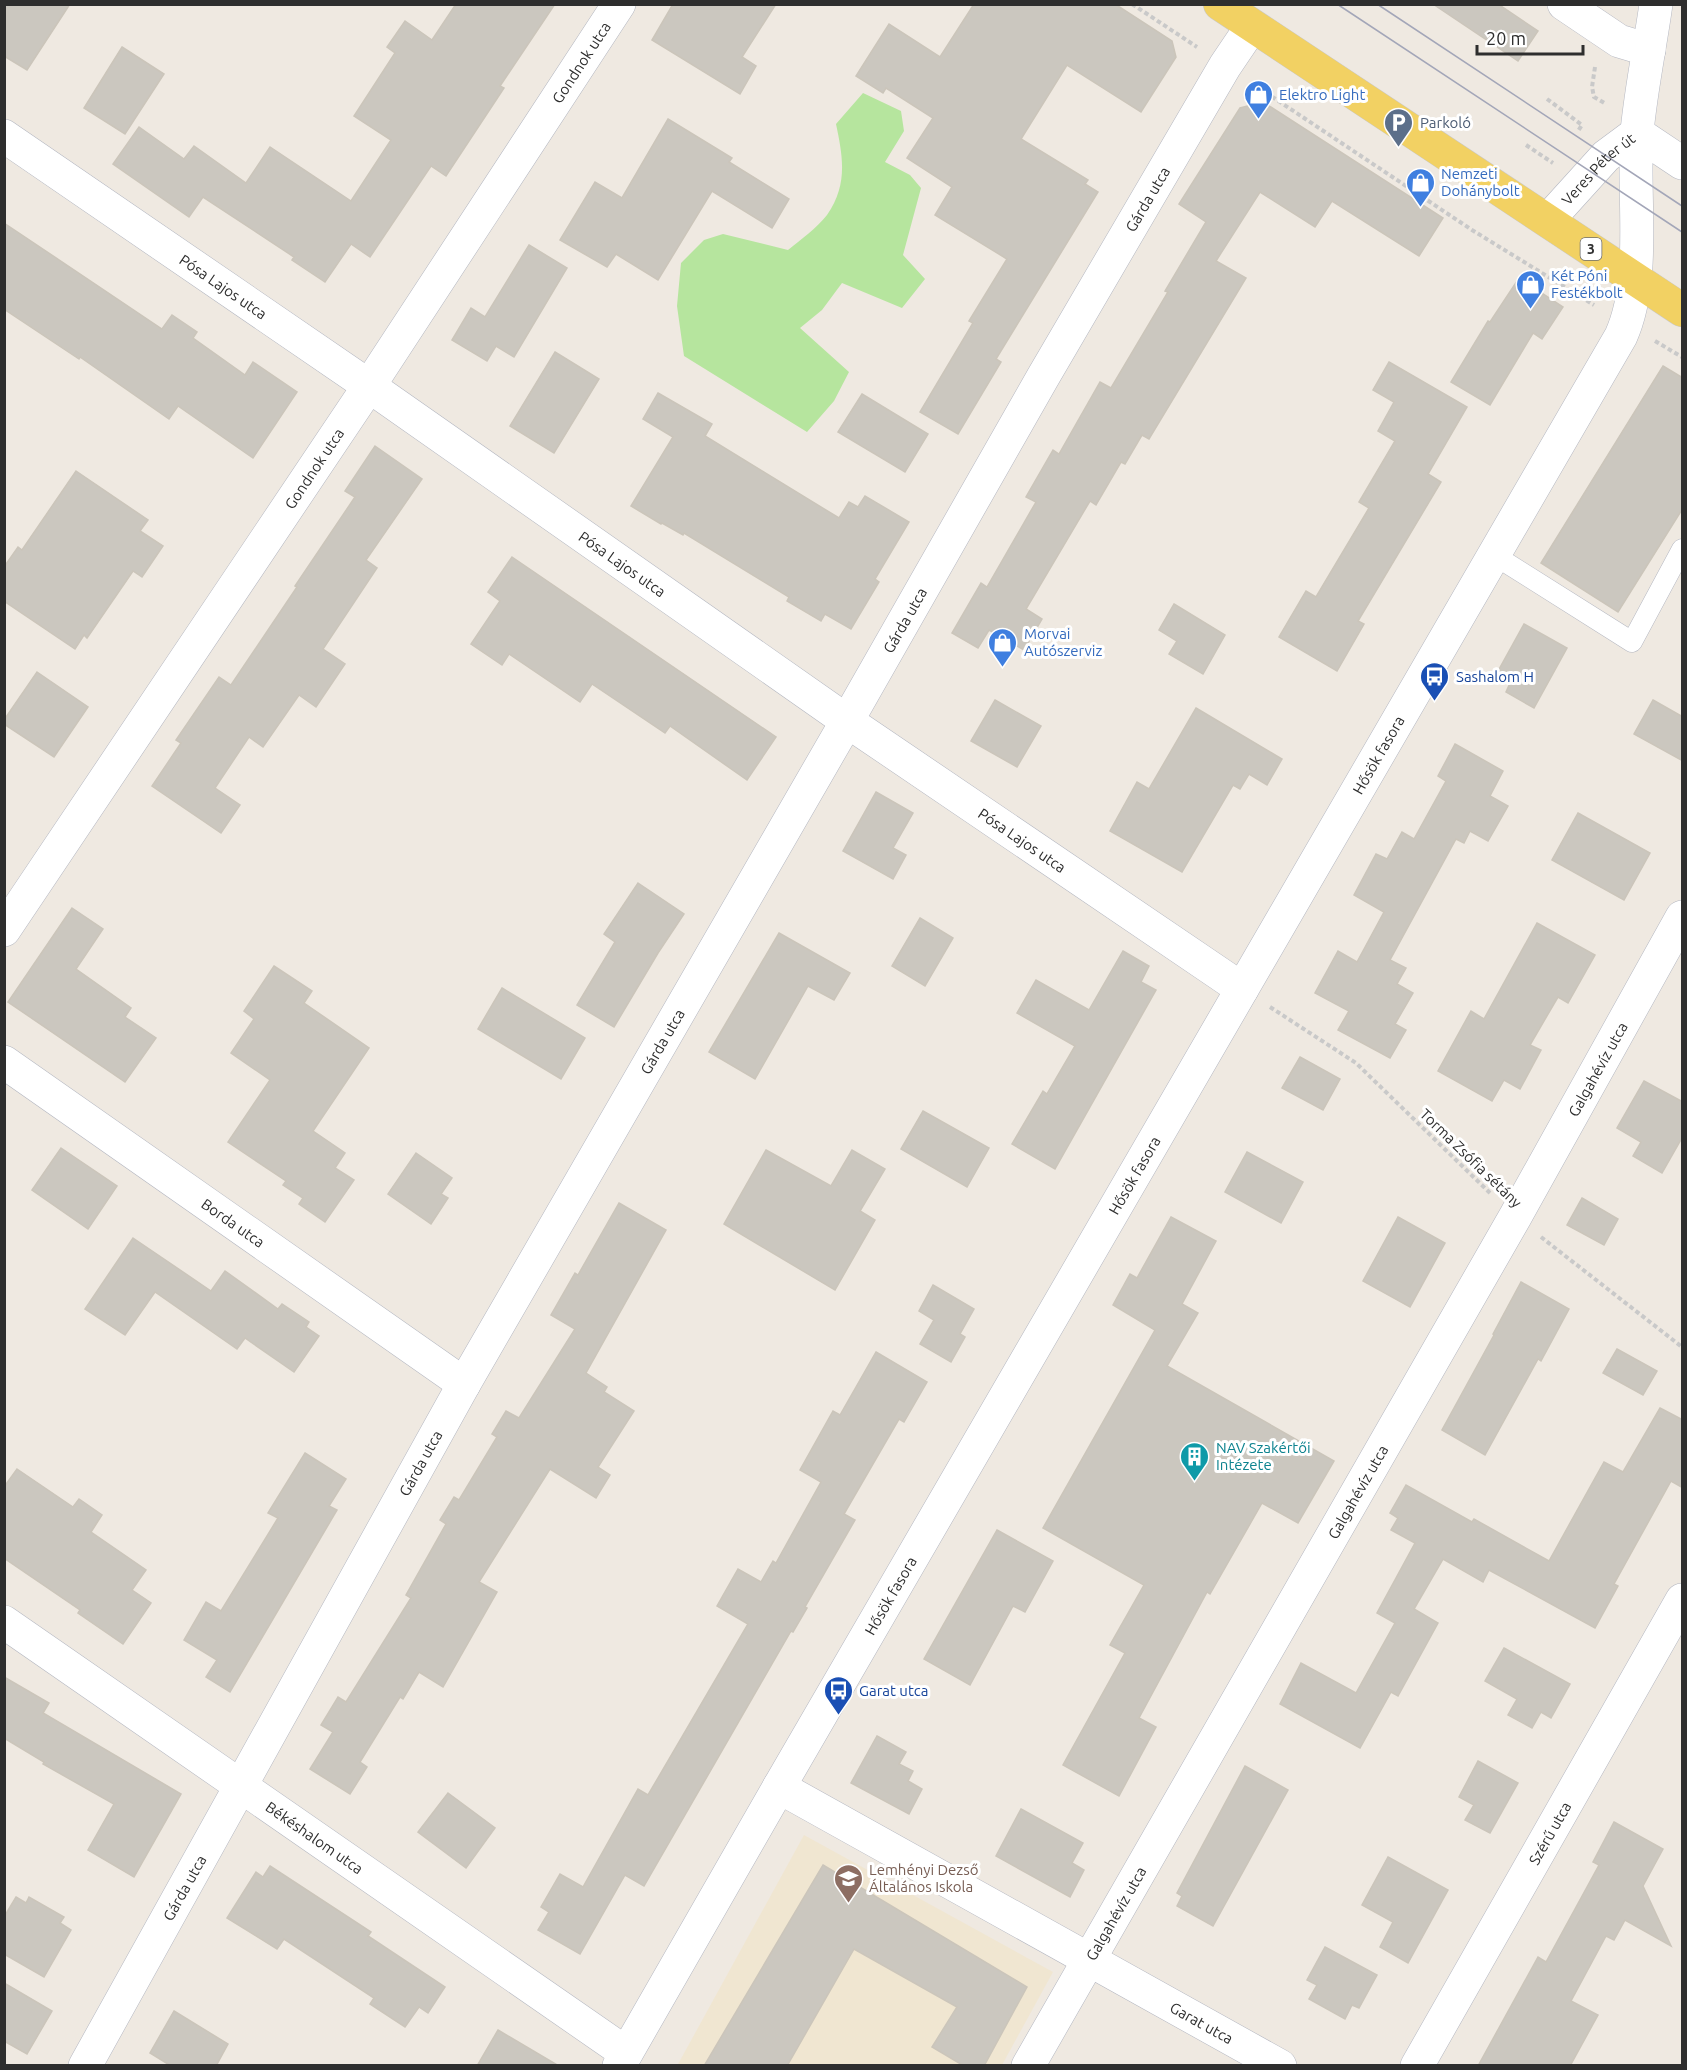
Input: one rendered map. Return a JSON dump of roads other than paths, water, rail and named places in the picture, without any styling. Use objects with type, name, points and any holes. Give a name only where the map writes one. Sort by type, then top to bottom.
[{"type":"main road","name":"Veres Péter út","points":[[1220,4],[1683,310]]},
{"type":"street","name":"Gondnok utca","points":[[4,930],[369,386],[619,4]]},
{"type":"street","points":[[1563,4],[1618,41],[1649,50]]},
{"type":"street","name":"Hősök fasora","points":[[622,2059],[1626,324],[1635,279],[1637,133],[1656,4]]},
{"type":"street","name":"Gárda utca","points":[[86,2066],[464,1384],[847,722],[1043,377],[1225,66],[1252,26]]},
{"type":"street","name":"Veres Péter út","points":[[1548,220],[1606,156],[1637,133],[1683,163]]},
{"type":"street","name":"Pósa Lajos utca","points":[[4,135],[369,386],[847,722],[1242,989]]},
{"type":"street","name":"Galgahévíz utca","points":[[1028,2066],[1515,1217],[1683,917]]},
{"type":"street","name":"Borda utca","points":[[4,1062],[464,1384]]},
{"type":"street","name":"Szérű utca","points":[[1417,2066],[1683,1600]]},
{"type":"street","name":"Békéshalom utca","points":[[4,1622],[240,1785],[622,2059]]},
{"type":"street","name":"Garat utca","points":[[779,1787],[1280,2066]]},
{"type":"lane","points":[[1494,555],[1632,642],[1683,549]]},
{"type":"tram line","points":[[1337,4],[1682,232]]},
{"type":"tram line","points":[[1377,4],[1682,206]]},
{"type":"place","name":"Elektro Light","points":[[1258,120]]},
{"type":"place","name":"Parkoló","points":[[1399,148]]},
{"type":"place","name":"Nemzeti Dohánybolt","points":[[1420,208]]},
{"type":"place","name":"Két Póni Festékbolt","points":[[1530,310]]},
{"type":"place","name":"Morvai Autószerviz","points":[[1003,668]]},
{"type":"place","name":"Sashalom H","points":[[1435,702]]},
{"type":"place","name":"NAV Szakértői Intézete","points":[[1195,1482]]},
{"type":"place","name":"Garat utca","points":[[838,1716]]},
{"type":"place","name":"Lemhényi Dezső Általános Iskola","points":[[848,1904]]}]
